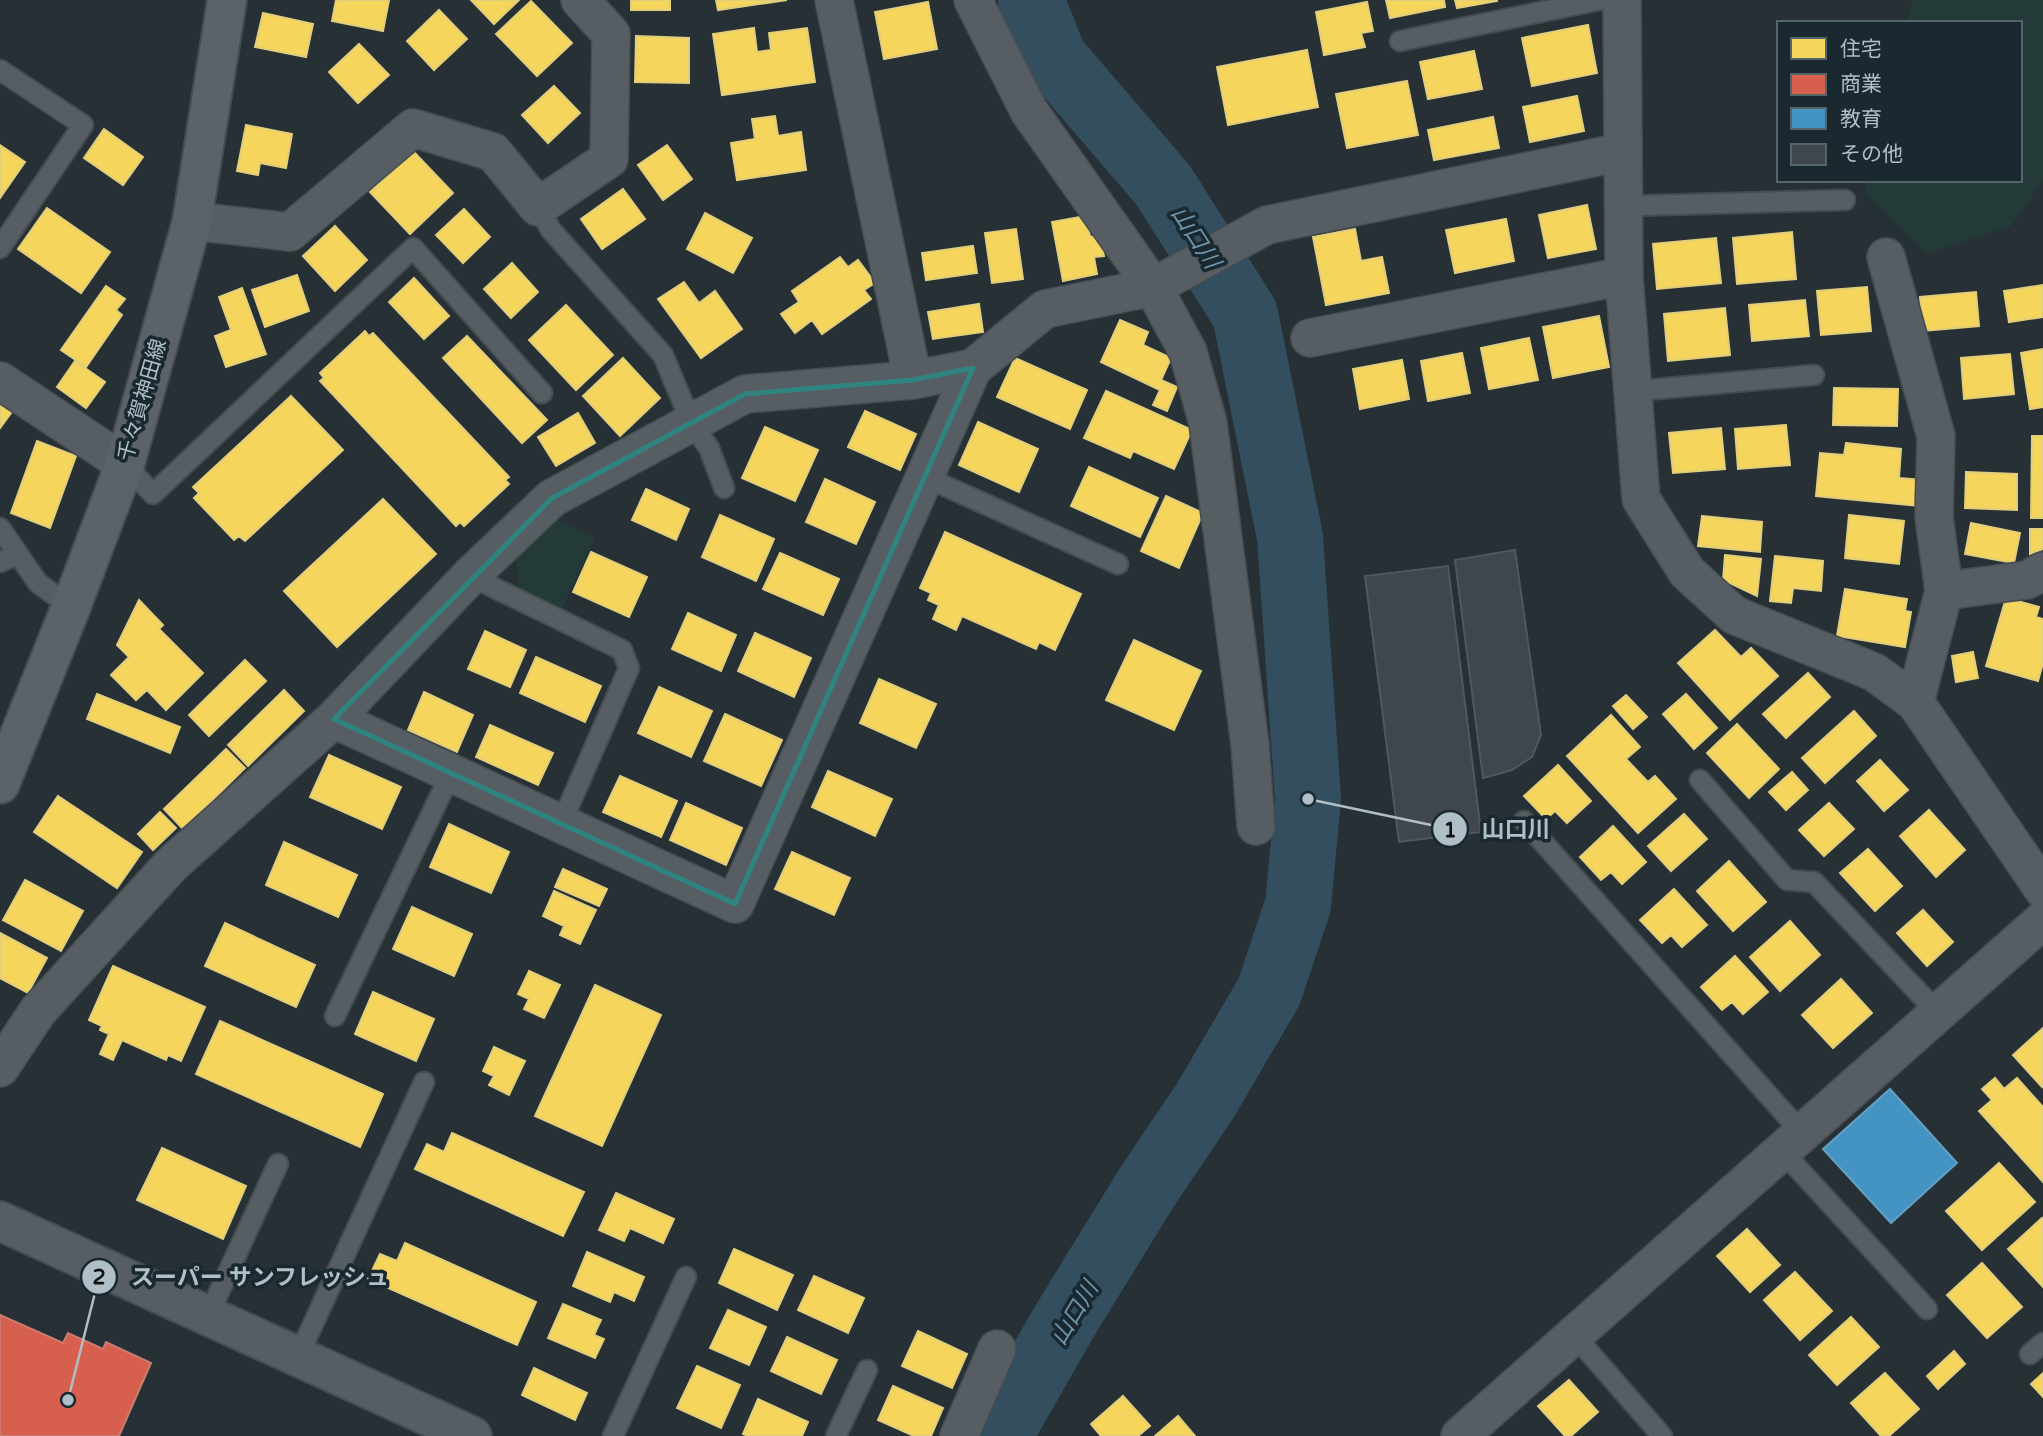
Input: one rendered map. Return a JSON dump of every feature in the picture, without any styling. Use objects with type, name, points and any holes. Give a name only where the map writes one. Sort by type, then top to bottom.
[{"type":"main road","name":"千々賀神田線","points":[[0,784],[125,464],[192,221],[226,0]]},
{"type":"street","points":[[192,221],[289,232],[413,128],[493,152],[538,207],[609,159],[611,34],[580,0]]},
{"type":"street","points":[[834,0],[913,380]]},
{"type":"street","points":[[973,0],[1029,111],[1153,287],[1188,352],[1208,423],[1250,745],[1256,825]]},
{"type":"street","points":[[1622,0],[1624,276],[1641,499],[1687,572],[1734,615],[1874,672],[1915,702],[2043,889]]},
{"type":"street","points":[[334,719],[735,904],[973,368],[1045,309],[1153,287],[1267,225],[1622,152]]},
{"type":"street","points":[[1886,257],[1937,436],[1934,517],[1944,591],[1915,702]]},
{"type":"street","points":[[1310,338],[1624,276]]},
{"type":"street","points":[[0,1068],[38,1012],[171,865],[334,719],[470,576],[552,498],[745,394],[913,380],[973,368]]},
{"type":"street","points":[[0,381],[125,464]]},
{"type":"street","points":[[1944,591],[2027,580],[2043,571]]},
{"type":"street","points":[[1460,1436],[2043,920]]},
{"type":"street","points":[[0,1221],[472,1436]]},
{"type":"street","points":[[959,1436],[997,1349]]},
{"type":"lane","points":[[1400,41],[1599,0]]},
{"type":"lane","points":[[0,70],[83,125],[0,248]]},
{"type":"lane","points":[[1623,206],[1845,200]]},
{"type":"lane","points":[[538,207],[551,230],[663,355],[691,422],[709,448],[724,488]]},
{"type":"lane","points":[[125,464],[153,494],[413,248],[542,393]]},
{"type":"lane","points":[[1634,391],[1814,375]]},
{"type":"lane","points":[[925,477],[1118,564]]},
{"type":"lane","points":[[0,528],[9,558],[71,607]]},
{"type":"lane","points":[[470,576],[622,650],[629,668],[561,824]]},
{"type":"lane","points":[[335,1016],[452,773]]},
{"type":"lane","points":[[1700,780],[1787,880],[1814,882],[1938,1013]]},
{"type":"lane","points":[[1524,821],[1792,1142],[1927,1309]]},
{"type":"lane","points":[[298,1357],[424,1082]]},
{"type":"lane","points":[[208,1316],[278,1164]]},
{"type":"lane","points":[[613,1436],[686,1277]]},
{"type":"lane","points":[[1574,1335],[1662,1436]]},
{"type":"lane","points":[[835,1436],[867,1370]]},
{"type":"highlighted area","points":[[973,368],[735,904],[334,719],[552,498],[745,394],[913,380]]},
{"type":"green space","points":[[1912,0],[2043,0],[2043,181],[2011,226],[1927,254],[1865,192],[1868,182],[2022,182],[2022,21],[1907,21]]},
{"type":"green space","points":[[556,519],[595,537],[562,608],[520,589],[515,555]]},
{"type":"building: 住宅","points":[[336,0],[389,0],[383,31],[332,21]]},
{"type":"building: 住宅","points":[[471,0],[519,0],[494,24]]},
{"type":"building: 住宅","points":[[631,0],[670,0],[670,10],[631,10]]},
{"type":"building: 住宅","points":[[716,0],[787,0],[718,10]]},
{"type":"building: 住宅","points":[[1386,0],[1444,0],[1445,7],[1390,18]]},
{"type":"building: 住宅","points":[[1455,0],[1497,0],[1497,1],[1457,8]]},
{"type":"building: 住宅","points":[[531,1],[572,43],[537,76],[496,34]]},
{"type":"building: 住宅","points":[[928,2],[937,49],[884,59],[875,12]]},
{"type":"building: 住宅","points":[[1367,2],[1373,31],[1361,33],[1365,47],[1324,55],[1316,12]]},
{"type":"building: 住宅","points":[[439,10],[467,39],[434,70],[407,41]]},
{"type":"building: 住宅","points":[[263,13],[313,24],[306,57],[255,47]]},
{"type":"building: 住宅","points":[[1588,25],[1597,73],[1532,86],[1522,38]]},
{"type":"building: 住宅","points":[[754,28],[757,52],[771,50],[769,33],[807,28],[815,82],[722,95],[713,34]]},
{"type":"building: 住宅","points":[[636,36],[689,38],[689,83],[635,82]]},
{"type":"building: 住宅","points":[[359,44],[389,75],[358,103],[329,72]]},
{"type":"building: 住宅","points":[[1307,50],[1318,107],[1228,125],[1217,67]]},
{"type":"building: 住宅","points":[[1474,51],[1482,89],[1428,99],[1420,62]]},
{"type":"building: 住宅","points":[[1407,81],[1418,135],[1347,148],[1336,94]]},
{"type":"building: 住宅","points":[[554,86],[580,113],[548,143],[522,115]]},
{"type":"building: 住宅","points":[[1577,96],[1584,131],[1530,142],[1523,107]]},
{"type":"building: 住宅","points":[[775,116],[778,136],[801,132],[806,170],[737,180],[731,143],[755,139],[752,119]]},
{"type":"building: 住宅","points":[[1493,117],[1499,148],[1434,160],[1428,130]]},
{"type":"building: 住宅","points":[[246,125],[292,134],[286,168],[260,163],[258,175],[237,171]]},
{"type":"building: 住宅","points":[[104,129],[143,157],[123,185],[84,158]]},
{"type":"building: 住宅","points":[[0,145],[25,162],[0,198]]},
{"type":"building: 住宅","points":[[667,145],[692,179],[663,200],[638,165]]},
{"type":"building: 住宅","points":[[413,151],[453,193],[410,234],[370,192]]},
{"type":"building: 住宅","points":[[623,189],[645,219],[602,249],[581,219]]},
{"type":"building: 住宅","points":[[1587,205],[1596,249],[1548,258],[1539,215]]},
{"type":"building: 住宅","points":[[47,208],[110,252],[81,293],[18,249]]},
{"type":"building: 住宅","points":[[464,209],[490,237],[463,263],[436,235]]},
{"type":"building: 住宅","points":[[705,213],[752,238],[733,273],[687,249]]},
{"type":"building: 住宅","points":[[1086,216],[1090,237],[1099,235],[1104,256],[1094,257],[1097,274],[1063,281],[1052,222]]},
{"type":"building: 住宅","points":[[1506,219],[1514,261],[1455,273],[1446,230]]},
{"type":"building: 住宅","points":[[335,226],[367,260],[335,291],[303,256]]},
{"type":"building: 住宅","points":[[1016,229],[1023,279],[992,283],[985,233]]},
{"type":"building: 住宅","points":[[1355,229],[1361,261],[1382,257],[1389,293],[1326,305],[1313,237]]},
{"type":"building: 住宅","points":[[1792,232],[1796,279],[1737,284],[1733,238]]},
{"type":"building: 住宅","points":[[1716,238],[1721,283],[1657,289],[1653,244]]},
{"type":"building: 住宅","points":[[973,246],[977,273],[926,280],[922,253]]},
{"type":"building: 住宅","points":[[840,257],[848,267],[858,260],[875,283],[864,290],[871,299],[822,334],[812,320],[795,333],[781,314],[799,302],[792,291]]},
{"type":"building: 住宅","points":[[512,263],[538,292],[511,318],[484,289]]},
{"type":"building: 住宅","points":[[297,275],[309,311],[265,327],[252,290]]},
{"type":"building: 住宅","points":[[414,278],[449,316],[424,339],[389,302]]},
{"type":"building: 住宅","points":[[684,282],[699,303],[715,291],[742,329],[701,358],[658,299]]},
{"type":"building: 住宅","points":[[2043,285],[2043,317],[2009,322],[2004,291]]},
{"type":"building: 住宅","points":[[106,286],[125,299],[116,310],[122,315],[86,367],[61,350]]},
{"type":"building: 住宅","points":[[1867,287],[1871,331],[1821,335],[1817,291]]},
{"type":"building: 住宅","points":[[242,288],[266,354],[226,367],[215,336],[231,330],[219,297]]},
{"type":"building: 住宅","points":[[1976,292],[1979,326],[1923,331],[1920,297]]},
{"type":"building: 住宅","points":[[1805,300],[1809,336],[1752,341],[1749,305]]},
{"type":"building: 住宅","points":[[979,304],[983,332],[933,339],[928,312]]},
{"type":"building: 住宅","points":[[566,305],[613,355],[576,390],[529,340]]},
{"type":"building: 住宅","points":[[1725,308],[1730,355],[1668,361],[1664,314]]},
{"type":"building: 住宅","points":[[1599,316],[1609,367],[1553,378],[1543,327]]},
{"type":"building: 住宅","points":[[1120,320],[1148,332],[1143,345],[1171,358],[1161,380],[1177,387],[1167,411],[1153,405],[1160,390],[1101,362]]},
{"type":"building: 住宅","points":[[365,331],[369,336],[373,333],[509,477],[505,480],[509,484],[464,526],[460,522],[456,526],[320,381],[324,378],[320,373]]},
{"type":"building: 住宅","points":[[467,336],[547,420],[522,443],[443,358]]},
{"type":"building: 住宅","points":[[1529,338],[1538,380],[1489,389],[1481,348]]},
{"type":"building: 住宅","points":[[2043,349],[2043,407],[2030,409],[2021,353]]},
{"type":"building: 住宅","points":[[1462,353],[1470,393],[1428,401],[1421,361]]},
{"type":"building: 住宅","points":[[2010,354],[2014,394],[1964,399],[1961,358]]},
{"type":"building: 住宅","points":[[623,358],[660,398],[620,436],[583,396]]},
{"type":"building: 住宅","points":[[1015,358],[1087,390],[1070,429],[997,397]]},
{"type":"building: 住宅","points":[[1402,360],[1409,399],[1360,409],[1353,369]]},
{"type":"building: 住宅","points":[[75,361],[105,382],[86,408],[57,387]]},
{"type":"building: 住宅","points":[[1834,388],[1898,389],[1897,426],[1833,425]]},
{"type":"building: 住宅","points":[[1106,391],[1192,430],[1174,469],[1133,451],[1130,458],[1084,438]]},
{"type":"building: 住宅","points":[[291,396],[343,450],[245,541],[239,536],[234,540],[194,498],[199,493],[193,487]]},
{"type":"building: 住宅","points":[[0,399],[14,409],[0,428]]},
{"type":"building: 住宅","points":[[865,411],[916,434],[900,470],[848,447]]},
{"type":"building: 住宅","points":[[578,413],[595,443],[556,466],[538,437]]},
{"type":"building: 住宅","points":[[978,422],[1038,449],[1019,492],[959,465]]},
{"type":"building: 住宅","points":[[1786,425],[1790,465],[1738,469],[1735,429]]},
{"type":"building: 住宅","points":[[765,427],[818,450],[795,501],[742,478]]},
{"type":"building: 住宅","points":[[1721,428],[1725,469],[1673,473],[1669,433]]},
{"type":"building: 住宅","points":[[2032,436],[2043,436],[2043,518],[2031,518]]},
{"type":"building: 住宅","points":[[37,441],[76,456],[50,528],[11,513]]},
{"type":"building: 住宅","points":[[1846,443],[1901,449],[1899,478],[1922,480],[1919,506],[1816,496],[1820,453],[1844,455]]},
{"type":"building: 住宅","points":[[1089,467],[1158,498],[1140,537],[1071,506]]},
{"type":"building: 住宅","points":[[1966,472],[2017,474],[2017,510],[1965,508]]},
{"type":"building: 住宅","points":[[825,479],[875,502],[856,544],[806,522]]},
{"type":"building: 住宅","points":[[646,489],[689,509],[676,540],[632,520]]},
{"type":"building: 住宅","points":[[1166,496],[1203,513],[1179,568],[1141,551]]},
{"type":"building: 住宅","points":[[383,499],[436,554],[337,647],[284,591]]},
{"type":"building: 住宅","points":[[720,515],[774,539],[756,581],[702,557]]},
{"type":"building: 住宅","points":[[1849,515],[1904,521],[1899,564],[1845,558]]},
{"type":"building: 住宅","points":[[1702,516],[1762,522],[1760,552],[1698,546]]},
{"type":"building: 住宅","points":[[1971,523],[2020,533],[2014,563],[1965,554]]},
{"type":"building: 住宅","points":[[2030,529],[2043,529],[2043,549],[2030,554]]},
{"type":"building: 住宅","points":[[945,532],[1081,594],[1055,650],[1039,642],[1036,649],[962,616],[956,630],[933,619],[939,605],[928,600],[931,593],[920,588]]},
{"type":"building: 住宅","points":[[591,552],[647,577],[629,617],[573,592]]},
{"type":"building: 住宅","points":[[780,553],[839,579],[823,615],[763,589]]},
{"type":"building: 住宅","points":[[1725,555],[1761,559],[1757,596],[1723,580]]},
{"type":"building: 住宅","points":[[1775,556],[1823,561],[1821,591],[1793,588],[1791,603],[1770,601]]},
{"type":"building: 住宅","points":[[1845,589],[1907,599],[1905,611],[1911,612],[1905,647],[1837,636]]},
{"type":"building: 住宅","points":[[2006,598],[2039,607],[2036,617],[2043,619],[2043,663],[2038,681],[1986,666]]},
{"type":"building: 住宅","points":[[139,600],[163,625],[159,629],[203,673],[166,710],[147,690],[136,700],[111,675],[129,657],[117,645]]},
{"type":"building: 住宅","points":[[688,613],[736,635],[721,671],[672,649]]},
{"type":"building: 住宅","points":[[1715,630],[1741,657],[1751,648],[1778,676],[1730,720],[1678,663]]},
{"type":"building: 住宅","points":[[485,631],[526,650],[510,687],[468,669]]},
{"type":"building: 住宅","points":[[755,633],[811,658],[794,697],[738,671]]},
{"type":"building: 住宅","points":[[1134,640],[1201,671],[1174,730],[1106,700]]},
{"type":"building: 住宅","points":[[1973,652],[1978,678],[1956,682],[1952,656]]},
{"type":"building: 住宅","points":[[536,657],[601,686],[585,722],[520,693]]},
{"type":"building: 住宅","points":[[245,660],[266,681],[209,736],[189,715]]},
{"type":"building: 住宅","points":[[1808,673],[1830,697],[1786,738],[1763,714]]},
{"type":"building: 住宅","points":[[879,679],[936,704],[916,748],[860,723]]},
{"type":"building: 住宅","points":[[659,687],[712,711],[691,757],[638,733]]},
{"type":"building: 住宅","points":[[284,690],[304,711],[248,766],[228,745]]},
{"type":"building: 住宅","points":[[424,692],[473,715],[457,752],[408,730]]},
{"type":"building: 住宅","points":[[97,694],[180,727],[170,753],[87,719]]},
{"type":"building: 住宅","points":[[1686,694],[1717,728],[1694,749],[1663,714]]},
{"type":"building: 住宅","points":[[1626,695],[1647,717],[1633,729],[1613,706]]},
{"type":"building: 住宅","points":[[1854,711],[1876,736],[1825,783],[1802,758]]},
{"type":"building: 住宅","points":[[725,714],[782,740],[761,786],[704,761]]},
{"type":"building: 住宅","points":[[1611,715],[1640,747],[1626,759],[1648,782],[1655,776],[1676,799],[1638,833],[1567,756]]},
{"type":"building: 住宅","points":[[1737,724],[1779,769],[1749,798],[1707,753]]},
{"type":"building: 住宅","points":[[490,725],[553,753],[538,785],[476,757]]},
{"type":"building: 住宅","points":[[226,749],[245,768],[183,829],[164,809]]},
{"type":"building: 住宅","points":[[329,755],[401,787],[382,829],[310,797]]},
{"type":"building: 住宅","points":[[1880,760],[1908,790],[1884,811],[1857,781]]},
{"type":"building: 住宅","points":[[1558,765],[1591,801],[1567,823],[1555,811],[1546,819],[1524,796]]},
{"type":"building: 住宅","points":[[828,771],[892,799],[875,836],[812,807]]},
{"type":"building: 住宅","points":[[1792,772],[1808,790],[1786,810],[1769,792]]},
{"type":"building: 住宅","points":[[620,776],[677,801],[661,837],[603,812]]},
{"type":"building: 住宅","points":[[58,796],[142,852],[117,888],[34,832]]},
{"type":"building: 住宅","points":[[686,803],[742,828],[726,865],[670,840]]},
{"type":"building: 住宅","points":[[1829,803],[1854,829],[1824,856],[1799,830]]},
{"type":"building: 住宅","points":[[1929,810],[1965,850],[1936,877],[1900,836]]},
{"type":"building: 住宅","points":[[160,812],[176,828],[153,850],[138,834]]},
{"type":"building: 住宅","points":[[1684,814],[1707,839],[1671,871],[1648,846]]},
{"type":"building: 住宅","points":[[449,824],[509,852],[491,893],[430,867]]},
{"type":"building: 住宅","points":[[1613,826],[1646,862],[1622,884],[1611,872],[1601,880],[1580,857]]},
{"type":"building: 住宅","points":[[284,842],[357,875],[338,917],[266,885]]},
{"type":"building: 住宅","points":[[1868,849],[1902,886],[1875,911],[1840,873]]},
{"type":"building: 住宅","points":[[792,852],[850,878],[834,915],[775,889]]},
{"type":"building: 住宅","points":[[1729,861],[1766,902],[1733,931],[1697,891]]},
{"type":"building: 住宅","points":[[563,869],[607,889],[599,906],[555,887]]},
{"type":"building: 住宅","points":[[25,880],[83,911],[61,951],[3,920]]},
{"type":"building: 住宅","points":[[1674,889],[1707,925],[1682,947],[1671,935],[1662,943],[1640,920]]},
{"type":"building: 住宅","points":[[554,891],[596,910],[580,944],[560,935],[564,926],[543,916]]},
{"type":"building: 住宅","points":[[412,907],[472,934],[454,976],[393,949]]},
{"type":"building: 住宅","points":[[1923,910],[1953,942],[1927,966],[1897,933]]},
{"type":"building: 住宅","points":[[1790,921],[1820,955],[1780,991],[1750,957]]},
{"type":"building: 住宅","points":[[225,923],[315,965],[296,1007],[205,966]]},
{"type":"building: 住宅","points":[[0,933],[47,958],[28,993],[0,978]]},
{"type":"building: 住宅","points":[[1735,956],[1768,992],[1743,1014],[1732,1002],[1722,1010],[1701,987]]},
{"type":"building: 住宅","points":[[113,966],[205,1007],[181,1061],[168,1055],[166,1060],[122,1040],[113,1060],[100,1054],[109,1034],[100,1030],[102,1026],[89,1020]]},
{"type":"building: 住宅","points":[[529,971],[560,985],[544,1018],[524,1009],[529,999],[518,994]]},
{"type":"building: 住宅","points":[[1841,979],[1872,1013],[1833,1048],[1802,1015]]},
{"type":"building: 住宅","points":[[595,985],[661,1015],[602,1146],[535,1116]]},
{"type":"building: 住宅","points":[[373,992],[434,1019],[416,1061],[355,1034]]},
{"type":"building: 住宅","points":[[220,1021],[383,1094],[360,1147],[196,1074]]},
{"type":"building: 住宅","points":[[2043,1028],[2043,1085],[2042,1087],[2013,1055]]},
{"type":"building: 住宅","points":[[494,1047],[525,1061],[509,1095],[489,1085],[494,1076],[483,1071]]},
{"type":"building: 住宅","points":[[1995,1078],[2004,1089],[2017,1078],[2043,1107],[2043,1182],[1979,1111],[1992,1100],[1982,1089]]},
{"type":"building: 住宅","points":[[452,1133],[584,1192],[563,1236],[415,1169],[427,1144],[444,1152]]},
{"type":"building: 住宅","points":[[162,1148],[246,1186],[223,1239],[137,1200]]},
{"type":"building: 住宅","points":[[1999,1163],[2035,1202],[1982,1250],[1946,1211]]},
{"type":"building: 住宅","points":[[616,1193],[674,1219],[663,1243],[630,1228],[624,1241],[599,1230]]},
{"type":"building: 住宅","points":[[2043,1219],[2043,1287],[2008,1249]]},
{"type":"building: 住宅","points":[[1747,1229],[1780,1265],[1750,1292],[1717,1256]]},
{"type":"building: 住宅","points":[[405,1243],[536,1302],[517,1345],[368,1279],[380,1254],[397,1261]]},
{"type":"building: 住宅","points":[[734,1249],[793,1275],[777,1310],[719,1283]]},
{"type":"building: 住宅","points":[[587,1252],[644,1277],[634,1301],[614,1292],[610,1302],[573,1286]]},
{"type":"building: 住宅","points":[[1982,1263],[2022,1307],[1987,1338],[1947,1295]]},
{"type":"building: 住宅","points":[[1795,1272],[1832,1311],[1800,1340],[1764,1300]]},
{"type":"building: 住宅","points":[[814,1276],[864,1298],[848,1333],[798,1310]]},
{"type":"building: 住宅","points":[[563,1304],[601,1320],[594,1335],[604,1339],[595,1358],[548,1338]]},
{"type":"building: 住宅","points":[[728,1310],[766,1327],[749,1365],[710,1348]]},
{"type":"building: 住宅","points":[[1851,1317],[1879,1347],[1837,1385],[1809,1355]]},
{"type":"building: 住宅","points":[[918,1331],[967,1354],[952,1388],[902,1366]]},
{"type":"building: 住宅","points":[[787,1337],[837,1360],[821,1394],[771,1371]]},
{"type":"building: 住宅","points":[[1954,1351],[1965,1364],[1938,1389],[1927,1376]]},
{"type":"building: 住宅","points":[[697,1366],[740,1385],[721,1428],[677,1408]]},
{"type":"building: 住宅","points":[[534,1368],[587,1393],[575,1420],[522,1395]]},
{"type":"building: 住宅","points":[[1885,1373],[1919,1409],[1889,1436],[1881,1436],[1851,1403]]},
{"type":"building: 住宅","points":[[2043,1373],[2043,1397],[2031,1384]]},
{"type":"building: 住宅","points":[[1569,1380],[1598,1412],[1571,1436],[1565,1436],[1538,1406]]},
{"type":"building: 住宅","points":[[893,1386],[943,1408],[931,1436],[914,1436],[878,1420]]},
{"type":"building: 住宅","points":[[1123,1396],[1150,1426],[1138,1436],[1101,1436],[1091,1424]]},
{"type":"building: 住宅","points":[[758,1399],[808,1422],[802,1436],[743,1434]]},
{"type":"building: 住宅","points":[[1178,1416],[1195,1436],[1155,1436]]},
{"type":"building: 商業","points":[[0,1315],[63,1343],[68,1333],[103,1349],[106,1342],[151,1363],[119,1436],[0,1436]]},
{"type":"building: 教育","points":[[1890,1089],[1957,1163],[1891,1223],[1823,1149]]},
{"type":"building: その他","points":[[1515,550],[1541,735],[1532,757],[1512,770],[1483,778],[1455,560]]},
{"type":"building: その他","points":[[1448,566],[1481,832],[1399,842],[1365,576]]},
{"type":"waterway","name":"山口川","points":[[999,1436],[1064,1322],[1147,1187],[1205,1101],[1269,992],[1298,905],[1308,799],[1290,537],[1245,314],[1163,185],[1054,58],[1031,0]]},
{"type":"place","name":"山口川","points":[[1308,799]]},
{"type":"place","name":"スーパー サンフレッシュ","points":[[68,1400]]}]
